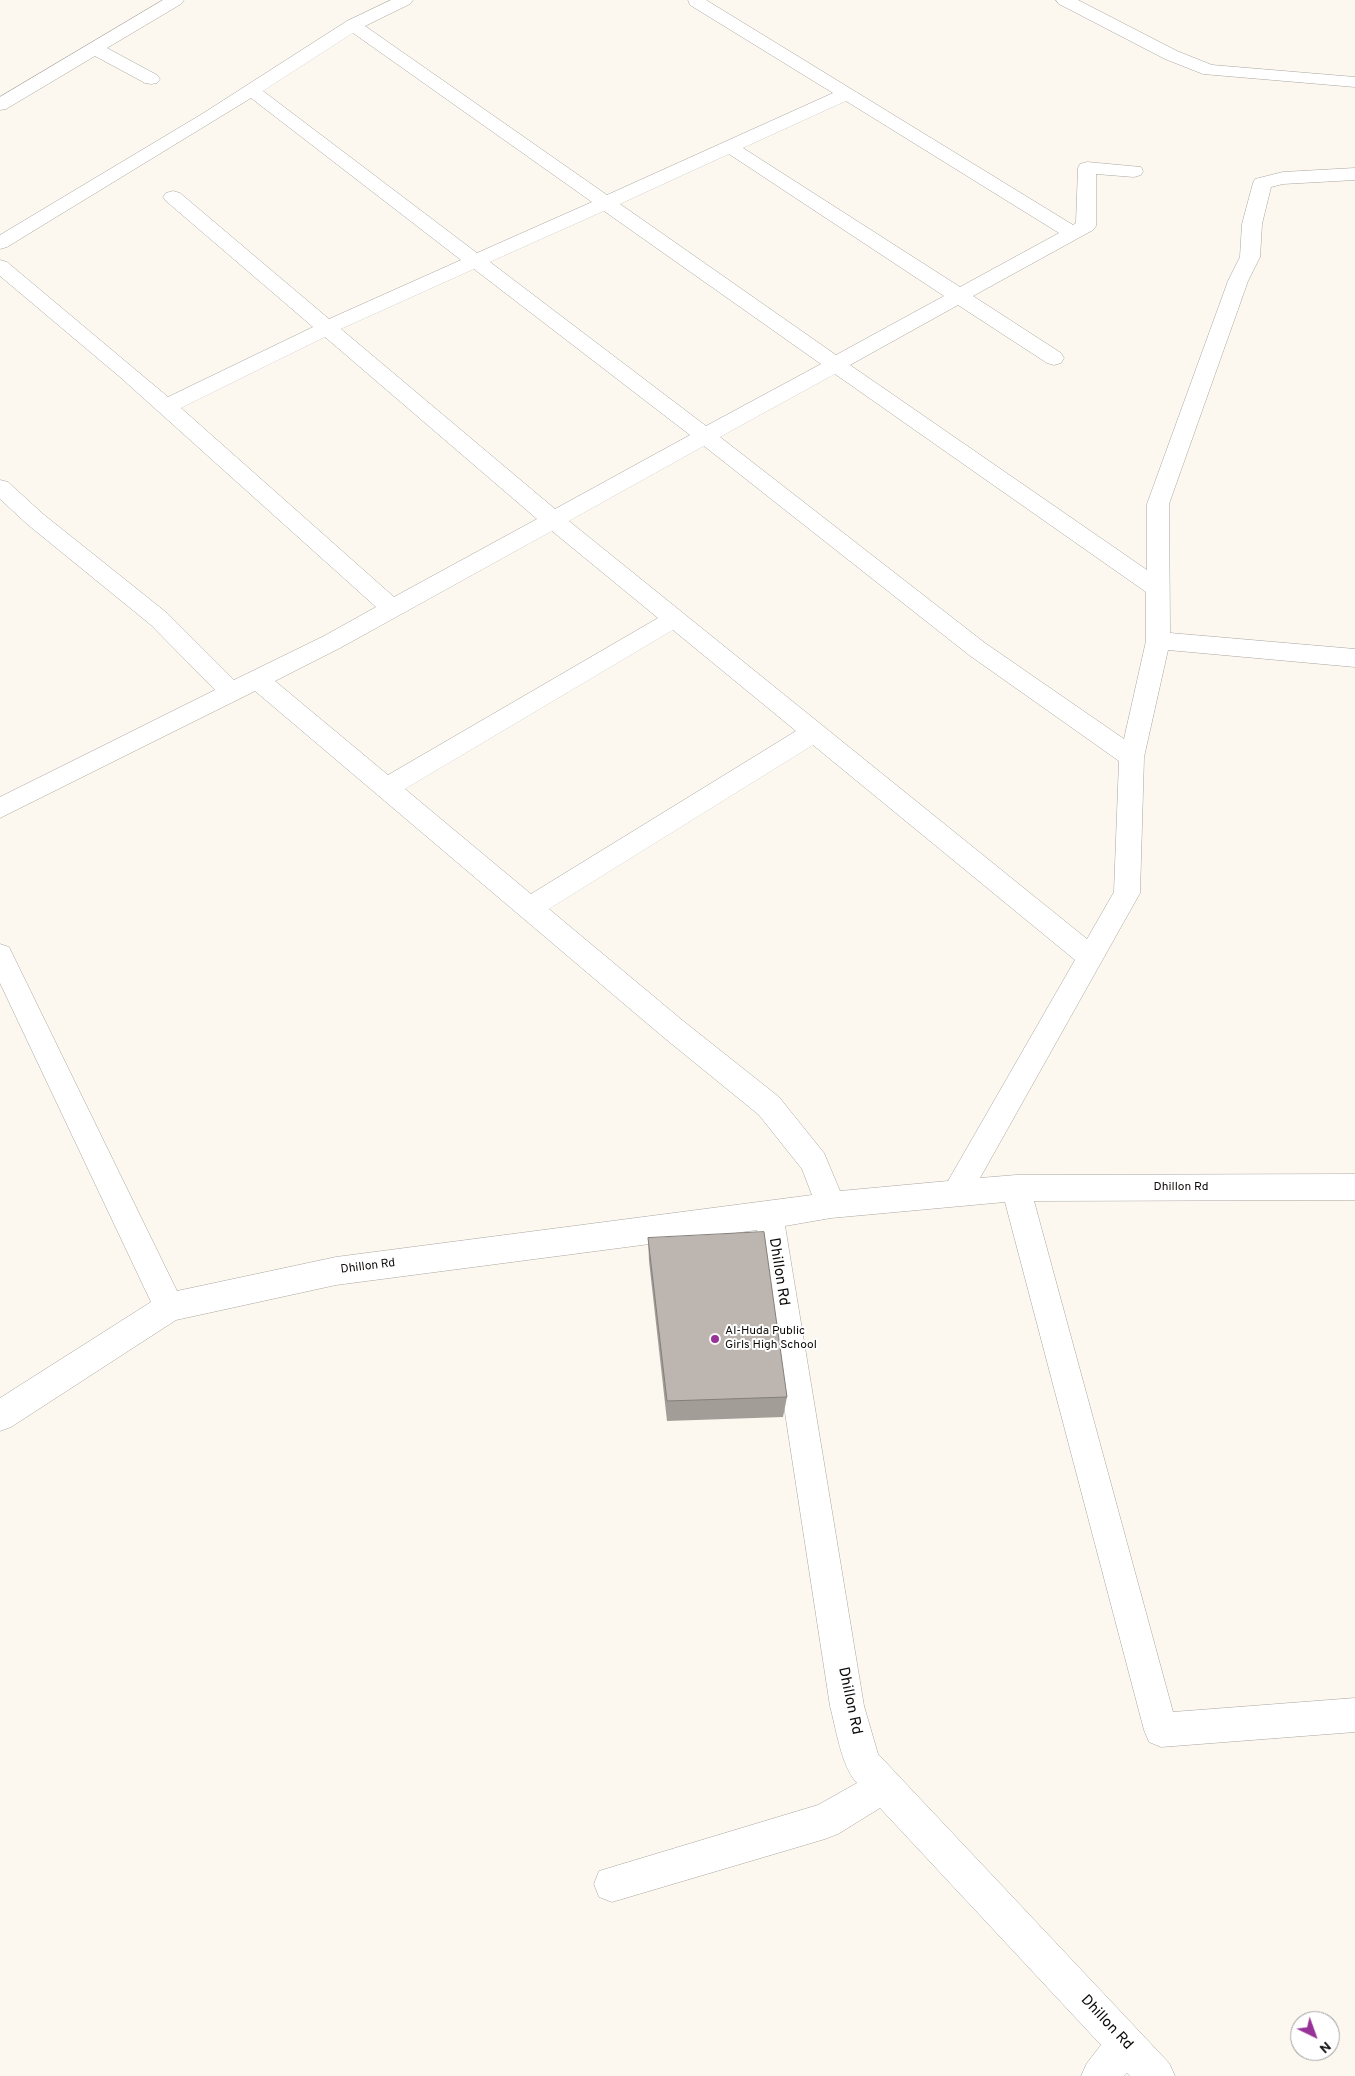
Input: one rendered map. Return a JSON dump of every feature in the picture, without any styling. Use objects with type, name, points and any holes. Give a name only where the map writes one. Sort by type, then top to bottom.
[{"type":"street","points":[[0,104],[175,0]]},
{"type":"street","points":[[0,244],[353,25],[404,0]]},
{"type":"street","points":[[1065,0],[1171,55],[1209,70],[1355,82]]},
{"type":"street","points":[[696,1],[1072,233]]},
{"type":"street","points":[[353,25],[1158,589]]},
{"type":"street","points":[[96,48],[151,79]]},
{"type":"street","points":[[251,90],[706,436],[977,649],[1132,757]]},
{"type":"street","points":[[166,407],[327,328],[847,94]]},
{"type":"street","points":[[730,147],[1054,358]]},
{"type":"street","points":[[0,808],[332,642],[1086,226],[1086,168],[1134,171]]},
{"type":"street","points":[[956,1194],[1127,893],[1132,757],[1158,641],[1158,504],[1238,281],[1250,257],[1252,224],[1262,183],[1282,178],[1355,174]]},
{"type":"street","points":[[173,197],[553,520],[1091,957]]},
{"type":"street","points":[[0,266],[166,407],[393,608]]},
{"type":"street","points":[[0,487],[35,520],[159,619],[231,692]]},
{"type":"street","points":[[386,788],[674,618]]},
{"type":"street","points":[[1158,641],[1355,658]]},
{"type":"street","points":[[257,679],[672,1028],[769,1106],[814,1162],[831,1205]]},
{"type":"street","points":[[530,908],[814,732]]},
{"type":"street","points":[[0,954],[169,1307]]},
{"type":"street","name":"Dhillon Rd","points":[[0,1416],[169,1307],[336,1271],[769,1215],[831,1205],[1016,1188],[1355,1187]]},
{"type":"street","points":[[1016,1188],[1161,1730],[1355,1715]]},
{"type":"street","name":"Dhillon Rd","points":[[769,1215],[848,1706],[863,1764],[1156,2076]]},
{"type":"street","points":[[612,1884],[825,1821],[884,1786]]},
{"type":"street","points":[[1100,2076],[1126,2044]]},
{"type":"building","name":"Al-Huda Public Girls High School","points":[[764,1232],[787,1397],[667,1401],[648,1238]]},
{"type":"place","name":"Al-Huda Public Girls High School","points":[[715,1339]]}]
